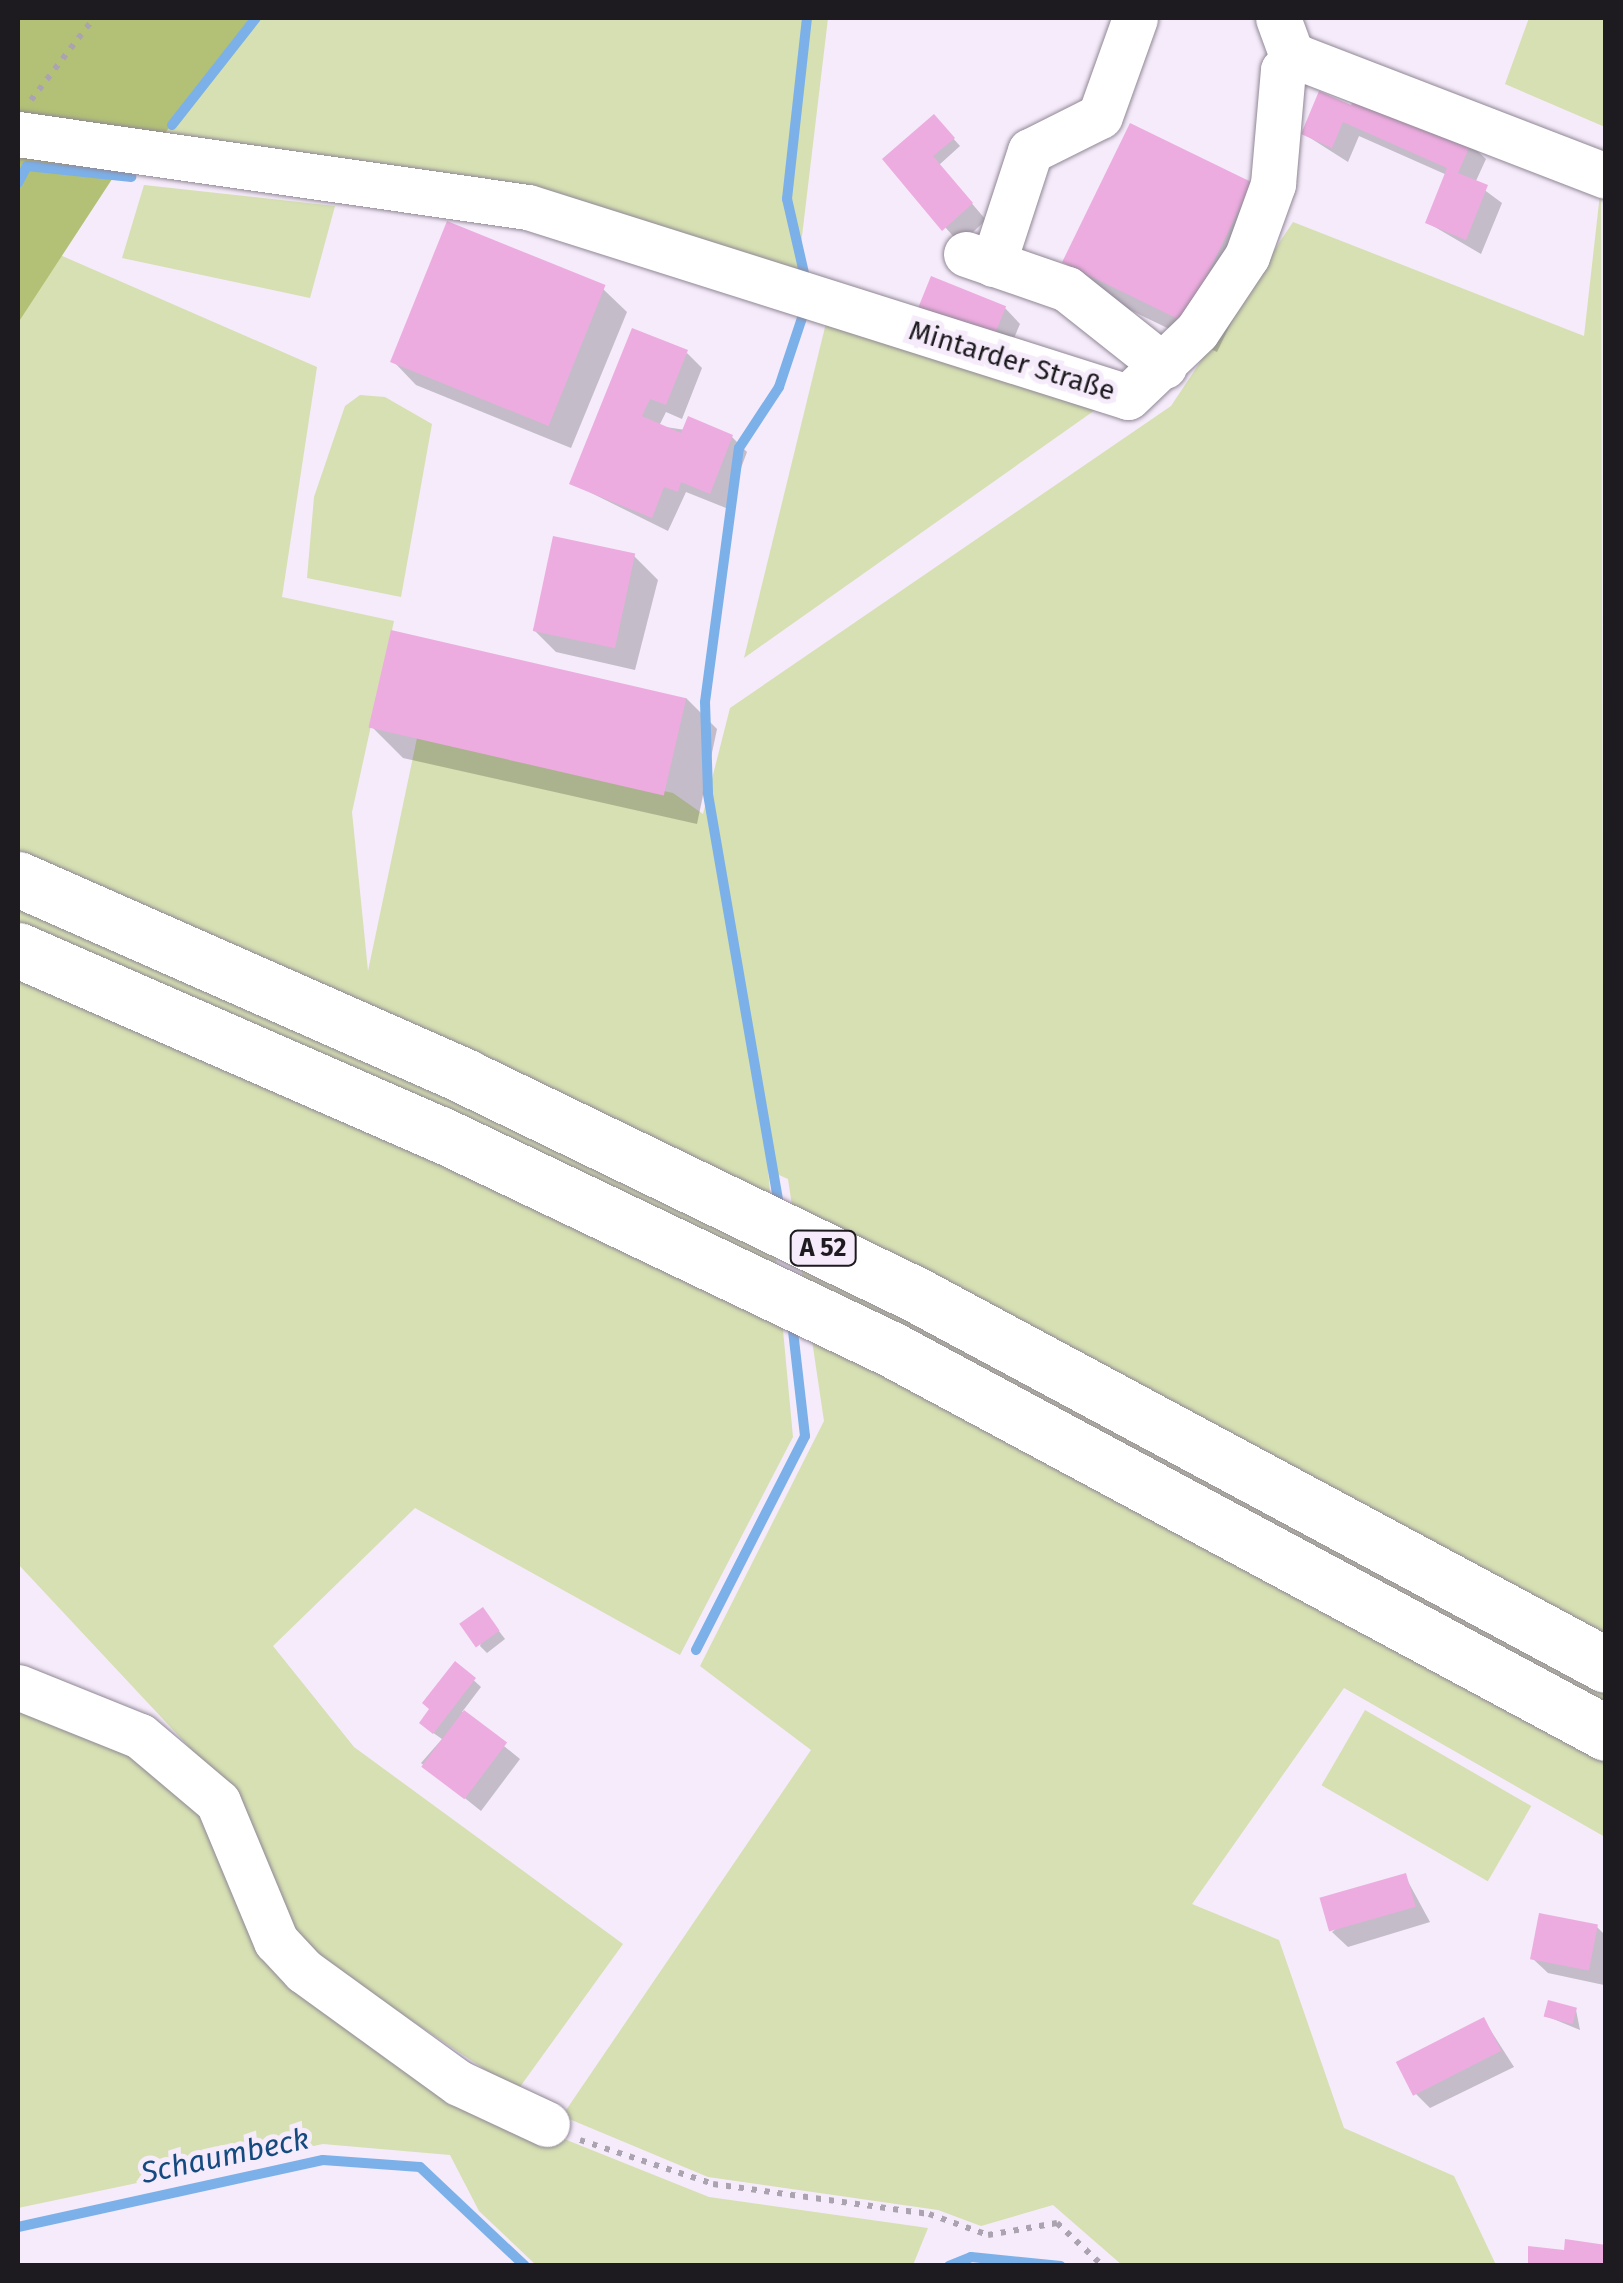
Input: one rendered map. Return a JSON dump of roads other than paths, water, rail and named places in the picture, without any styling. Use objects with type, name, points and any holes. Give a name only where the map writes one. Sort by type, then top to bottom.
[{"type":"highway","name":"A 52","points":[[18,879],[466,1077],[864,1268],[1606,1665]]},
{"type":"highway","name":"A 52","points":[[18,950],[440,1134],[872,1340],[1606,1733]]},
{"type":"lane","points":[[1135,18],[1100,116],[1030,151],[979,259],[1067,290],[1164,366]]},
{"type":"lane","points":[[1278,18],[1293,60],[1324,60],[1606,176]]},
{"type":"lane","name":"Mintarder Straße","points":[[21,122],[528,207],[1128,396],[1164,366],[1226,290],[1266,212],[1282,75],[1293,60]]},
{"type":"lane","points":[[18,1687],[140,1736],[218,1802],[276,1940],[304,1971],[459,2084],[547,2124]]},
{"type":"waterway","points":[[172,125],[256,18]]},
{"type":"waterway","points":[[804,273],[787,199],[807,18]]},
{"type":"waterway","points":[[18,183],[27,166],[131,177]]},
{"type":"waterway","points":[[780,1211],[708,792],[705,702],[739,448],[779,387],[802,318]]},
{"type":"waterway","points":[[696,1650],[805,1436],[792,1322]]},
{"type":"waterway","name":"Schaumbeck","points":[[18,2227],[323,2160],[420,2167],[525,2266]]},
{"type":"waterway","name":"Schaumbeck","points":[[949,2266],[971,2257],[1061,2266]]}]
